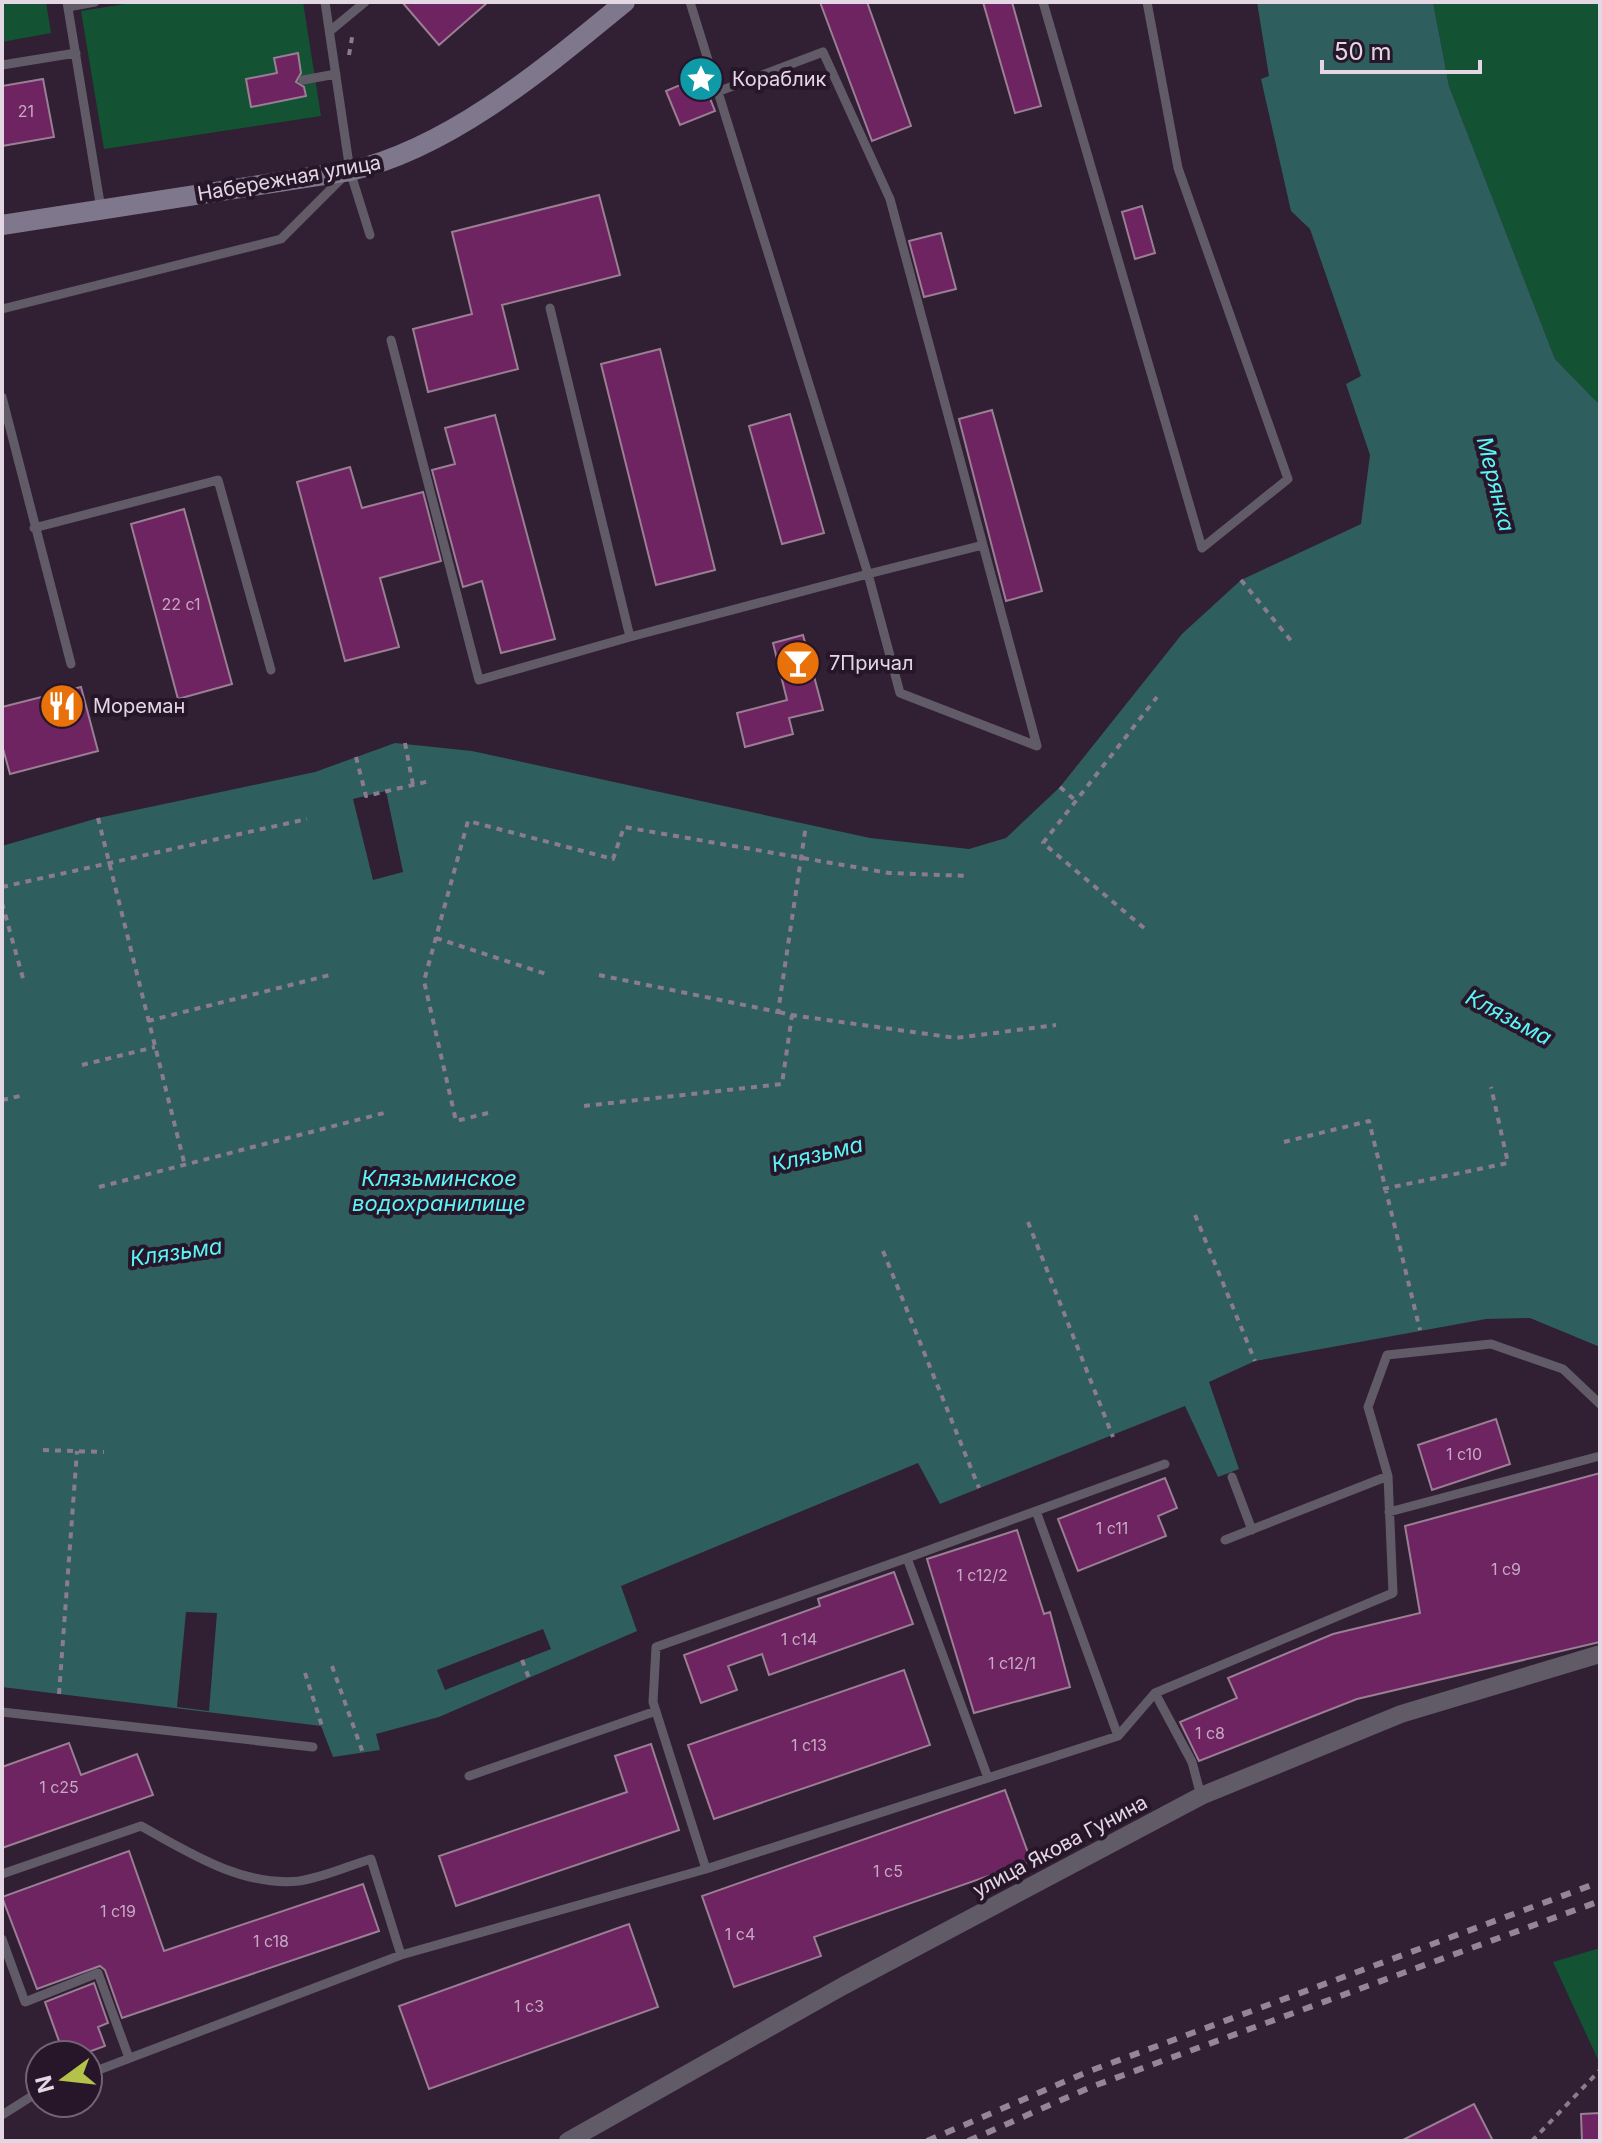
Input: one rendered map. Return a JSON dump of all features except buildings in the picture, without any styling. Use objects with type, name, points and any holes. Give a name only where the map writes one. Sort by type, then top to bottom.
[{"type":"street","name":"Набережная улица","points":[[2,225],[350,171],[398,157],[442,134],[553,61],[625,2]]},
{"type":"street","name":"улица Якова Гунина","points":[[568,2141],[843,1986],[1201,1796],[1401,1714],[1600,1654]]},
{"type":"lane","points":[[95,2],[67,4],[101,209]]},
{"type":"lane","points":[[325,2],[350,171],[370,235]]},
{"type":"lane","points":[[330,31],[365,2]]},
{"type":"lane","points":[[690,2],[717,92],[868,574],[900,693],[1037,746],[890,199],[823,52],[717,92]]},
{"type":"lane","points":[[1043,2],[1202,548],[1288,479],[1178,168],[1147,2]]},
{"type":"lane","points":[[2,65],[76,53]]},
{"type":"lane","points":[[303,80],[336,74]]},
{"type":"lane","points":[[2,309],[281,239],[350,171]]},
{"type":"lane","points":[[550,308],[630,637]]},
{"type":"lane","points":[[391,340],[479,680],[630,637],[983,545]]},
{"type":"lane","points":[[2,397],[71,664]]},
{"type":"lane","points":[[34,528],[218,480],[271,670]]},
{"type":"lane","points":[[104,2068],[401,1955],[706,1869],[1118,1736],[1155,1693],[1393,1593],[1388,1476],[1368,1407],[1387,1355],[1491,1344],[1563,1369],[1600,1404]]},
{"type":"lane","points":[[1389,1512],[1600,1456]]},
{"type":"lane","points":[[706,1869],[653,1702],[656,1647],[1165,1464]]},
{"type":"lane","points":[[1225,1540],[1388,1476]]},
{"type":"lane","points":[[1232,1477],[1252,1530]]},
{"type":"lane","points":[[1036,1511],[1118,1736]]},
{"type":"lane","points":[[907,1558],[988,1778]]},
{"type":"lane","points":[[1155,1693],[1192,1762],[1201,1796]]},
{"type":"lane","points":[[469,1776],[656,1711]]},
{"type":"lane","points":[[2,1712],[313,1747]]},
{"type":"lane","points":[[2,1874],[141,1826],[202,1860],[261,1879],[299,1881],[371,1859],[401,1955]]},
{"type":"lane","points":[[2,1939],[25,2002],[98,1973],[129,2058]]},
{"type":"lane","points":[[2,2115],[24,2101]]},
{"type":"path","points":[[348,66],[354,26]]},
{"type":"path","points":[[1241,580],[1293,643]]},
{"type":"path","points":[[1144,928],[1043,843],[1157,697]]},
{"type":"path","points":[[405,743],[413,785]]},
{"type":"path","points":[[356,757],[366,796],[430,781]]},
{"type":"path","points":[[1060,787],[1076,801]]},
{"type":"path","points":[[98,818],[185,1166]]},
{"type":"path","points":[[2,887],[307,819]]},
{"type":"path","points":[[488,1113],[456,1121],[424,981],[468,821],[613,859],[624,827],[889,873],[969,876]]},
{"type":"path","points":[[778,1012],[806,825]]},
{"type":"path","points":[[2,903],[24,982]]},
{"type":"path","points":[[436,938],[549,975]]},
{"type":"path","points":[[2,962],[2,969]]},
{"type":"path","points":[[148,1021],[334,974]]},
{"type":"path","points":[[599,975],[792,1015],[956,1038],[1056,1025]]},
{"type":"path","points":[[584,1106],[782,1084],[792,1015]]},
{"type":"path","points":[[82,1065],[155,1047]]},
{"type":"path","points":[[1383,1189],[1508,1163],[1491,1087]]},
{"type":"path","points":[[2,1100],[20,1096]]},
{"type":"path","points":[[99,1187],[384,1113]]},
{"type":"path","points":[[1284,1142],[1369,1121],[1383,1189],[1420,1330]]},
{"type":"path","points":[[1195,1215],[1255,1361]]},
{"type":"path","points":[[1028,1222],[1113,1437]]},
{"type":"path","points":[[883,1251],[979,1488]]},
{"type":"path","points":[[43,1450],[104,1452]]},
{"type":"path","points":[[59,1694],[77,1451]]},
{"type":"path","points":[[522,1660],[529,1678]]},
{"type":"path","points":[[332,1666],[363,1753]]},
{"type":"path","points":[[305,1673],[322,1726]]},
{"type":"path","points":[[1532,2141],[1600,2070]]},
{"type":"green space","points":[[2,2],[46,2],[51,33],[2,42]]},
{"type":"green space","points":[[137,2],[303,2],[321,116],[104,149],[81,11]]},
{"type":"green space","points":[[1433,2],[1600,2],[1600,405],[1555,359],[1449,86]]},
{"type":"green space","points":[[1600,1948],[1600,2064],[1553,1962]]},
{"type":"water","name":"Клязьминское водохранилище","points":[[1257,2],[1433,2],[1449,86],[1555,359],[1600,405],[1600,1347],[1530,1318],[1486,1319],[1255,1361],[1209,1382],[1239,1469],[1218,1477],[1185,1406],[940,1504],[918,1463],[621,1586],[637,1631],[439,1717],[376,1734],[380,1750],[333,1757],[321,1726],[2,1687],[2,846],[98,818],[315,772],[395,743],[472,751],[870,838],[969,849],[1006,838],[1060,787],[1182,634],[1241,580],[1361,524],[1370,455],[1346,384],[1361,376],[1310,229],[1291,211],[1261,79],[1269,76]]},
{"type":"pier","points":[[386,791],[403,872],[373,880],[353,799]]},
{"type":"pier","points":[[186,1612],[217,1613],[209,1711],[177,1707]]},
{"type":"pier","points":[[543,1629],[551,1649],[445,1690],[437,1670]]},
{"type":"railway","points":[[927,2141],[1087,2072],[1600,1882]]},
{"type":"railway","points":[[968,2141],[1091,2087],[1600,1901]]},
{"type":"place","name":"Кораблик","points":[[701,79]]},
{"type":"place","name":"7Причал","points":[[798,663]]},
{"type":"place","name":"Мореман","points":[[62,706]]},
{"type":"water label","name":"Мерянка","points":[[1496,484]]},
{"type":"water label","name":"Клязьма","points":[[1509,1017]]},
{"type":"water label","name":"Клязьма","points":[[817,1154]]},
{"type":"water label","name":"Клязьма","points":[[176,1252]]}]
